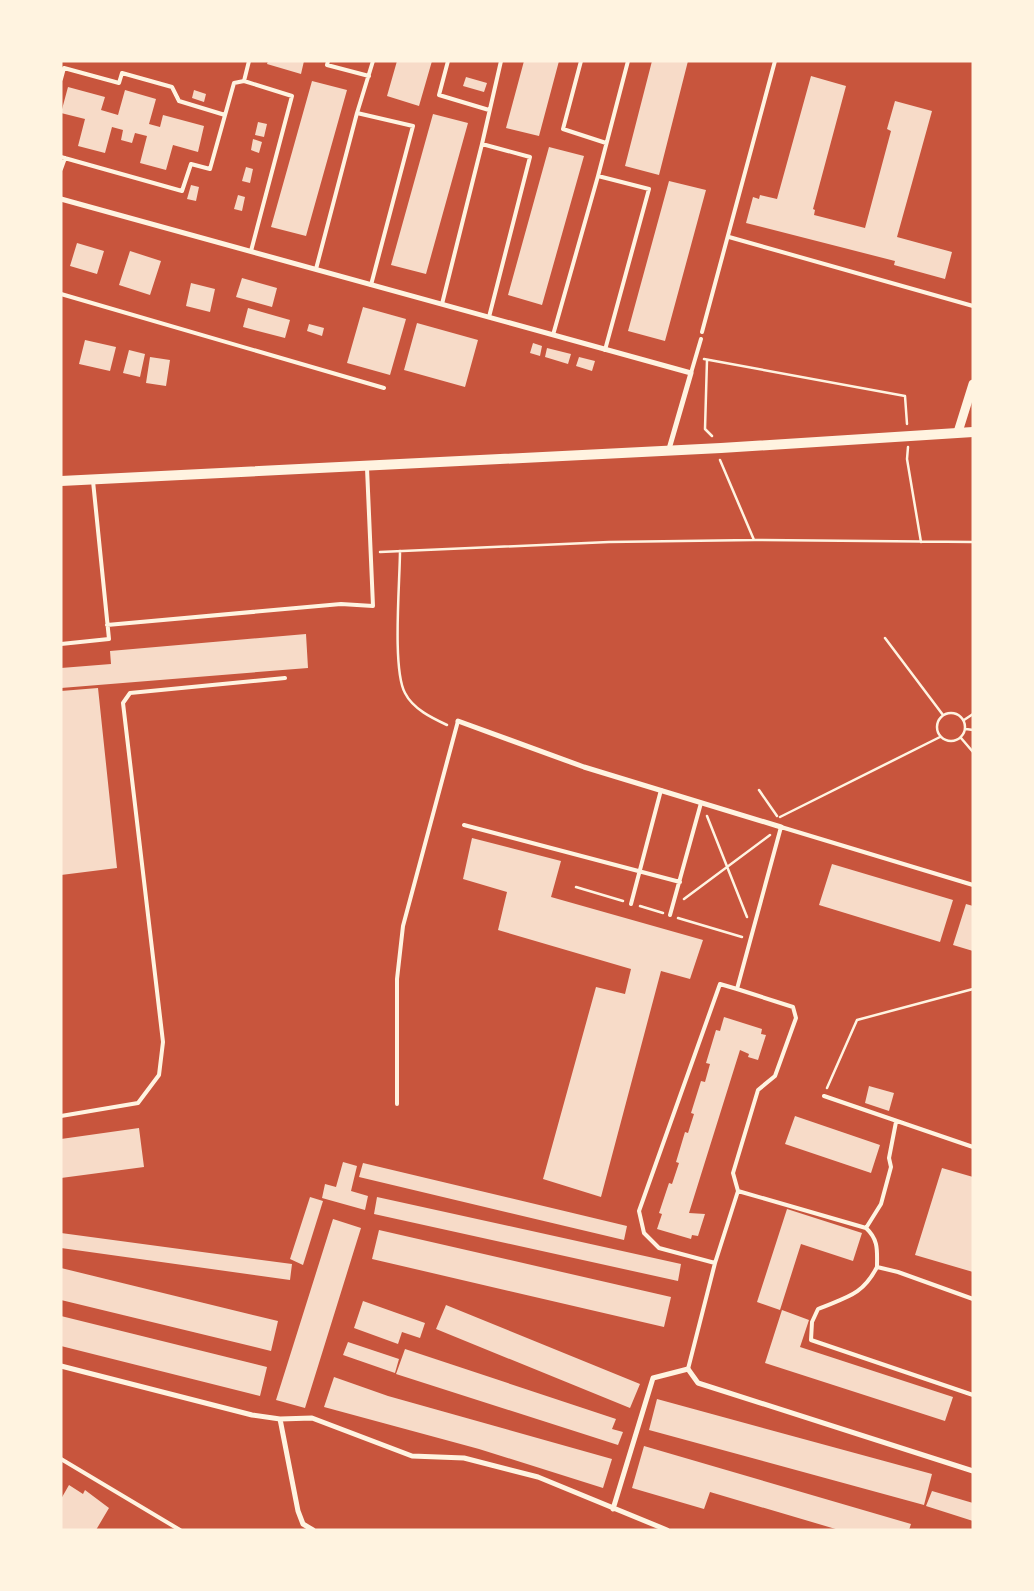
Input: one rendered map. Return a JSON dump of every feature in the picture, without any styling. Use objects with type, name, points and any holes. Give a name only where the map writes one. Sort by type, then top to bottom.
[{"type":"main road","points":[[61,481],[670,449],[721,448],[973,432]]},
{"type":"street","points":[[61,199],[691,373],[670,449]]},
{"type":"street","points":[[958,432],[973,384]]},
{"type":"street","points":[[458,721],[584,767],[781,827]]},
{"type":"street","points":[[61,1366],[252,1415],[280,1419],[312,1418],[412,1456],[464,1458],[538,1477],[613,1510],[667,1530]]},
{"type":"street","points":[[613,1510],[653,1378],[688,1369],[698,1384],[973,1471]]},
{"type":"street","points":[[280,1419],[298,1511],[303,1524],[313,1530]]},
{"type":"lane","points":[[244,81],[249,61]]},
{"type":"lane","points":[[328,61],[327,65],[369,76]]},
{"type":"lane","points":[[316,269],[357,113],[373,61]]},
{"type":"lane","points":[[448,61],[439,95],[489,110]]},
{"type":"lane","points":[[442,304],[501,61]]},
{"type":"lane","points":[[581,61],[562,130],[606,143]]},
{"type":"lane","points":[[553,335],[628,61]]},
{"type":"lane","points":[[702,332],[775,61]]},
{"type":"lane","points":[[61,79],[64,68],[118,83],[122,73],[172,87],[178,101],[225,115]]},
{"type":"lane","points":[[61,169],[63,157],[182,191],[191,164],[210,169],[234,83],[244,81],[292,96],[251,251]]},
{"type":"lane","points":[[357,113],[413,126],[371,285]]},
{"type":"lane","points":[[482,144],[530,157],[489,317]]},
{"type":"lane","points":[[598,176],[649,189],[606,350]]},
{"type":"lane","points":[[729,237],[973,306]]},
{"type":"lane","points":[[61,294],[384,388]]},
{"type":"lane","points":[[691,373],[701,339]]},
{"type":"lane","points":[[107,625],[341,604],[373,606],[367,466]]},
{"type":"lane","points":[[61,644],[108,639],[92,479]]},
{"type":"lane","points":[[61,1116],[138,1103],[159,1076],[163,1042],[123,703],[130,693],[284,678]]},
{"type":"lane","points":[[397,1104],[397,979],[403,926],[458,721]]},
{"type":"lane","points":[[632,904],[661,790]]},
{"type":"lane","points":[[670,915],[702,803]]},
{"type":"lane","points":[[464,825],[680,882]]},
{"type":"lane","points":[[737,989],[781,827],[973,885]]},
{"type":"lane","points":[[688,1369],[715,1263],[738,1191],[733,1172],[758,1090],[775,1076],[796,1018],[793,1007],[720,984],[639,1211],[644,1233],[658,1248],[715,1263]]},
{"type":"lane","points":[[824,1096],[973,1147]]},
{"type":"lane","points":[[866,1228],[881,1204],[891,1167],[889,1158],[896,1122]]},
{"type":"lane","points":[[738,1191],[866,1228],[873,1235],[877,1243],[876,1268],[869,1283],[862,1290],[818,1309],[812,1322],[811,1340],[973,1395]]},
{"type":"lane","points":[[876,1268],[898,1272],[973,1299]]},
{"type":"lane","points":[[61,1460],[180,1530]]},
{"type":"path","points":[[696,357],[904,396],[908,435],[907,459],[921,542]]},
{"type":"path","points":[[371,553],[609,542],[754,540],[973,542]]},
{"type":"path","points":[[400,551],[398,663],[405,693],[427,716],[456,729]]},
{"type":"path","points":[[885,638],[943,715]]},
{"type":"path","points":[[780,817],[940,737],[953,742],[961,738],[966,729],[964,720],[957,714],[943,715],[937,723],[940,737]]},
{"type":"path","points":[[964,720],[973,714]]},
{"type":"path","points":[[966,729],[973,730]]},
{"type":"path","points":[[961,738],[973,752]]},
{"type":"path","points":[[759,790],[776,815],[790,819]]},
{"type":"path","points":[[702,803],[753,932]]},
{"type":"path","points":[[673,908],[781,827]]},
{"type":"path","points":[[824,1096],[857,1020],[973,989]]},
{"type":"building","points":[[268,61],[304,61],[301,74],[267,64]]},
{"type":"building","points":[[397,61],[432,61],[419,106],[387,96]]},
{"type":"building","points":[[524,61],[559,61],[539,136],[506,128]]},
{"type":"building","points":[[652,61],[688,61],[659,175],[625,166]]},
{"type":"building","points":[[811,76],[846,86],[813,209],[815,210],[814,215],[865,228],[891,131],[887,129],[895,101],[932,111],[897,237],[952,252],[945,279],[894,265],[895,261],[746,223],[753,197],[759,199],[760,195],[777,199]]},
{"type":"building","points":[[466,77],[487,83],[484,92],[463,86]]},
{"type":"building","points":[[312,81],[347,90],[306,236],[271,227]]},
{"type":"building","points":[[68,87],[105,97],[101,110],[118,115],[125,90],[156,99],[149,124],[160,127],[163,115],[204,126],[198,152],[173,145],[166,170],[140,163],[147,136],[135,133],[132,143],[121,140],[123,130],[112,127],[105,153],[78,146],[85,119],[61,113]]},
{"type":"building","points":[[194,90],[206,94],[204,102],[192,98]]},
{"type":"building","points":[[433,114],[468,123],[426,274],[391,265]]},
{"type":"building","points":[[258,122],[267,124],[264,137],[255,135]]},
{"type":"building","points":[[253,139],[262,142],[259,153],[251,150]]},
{"type":"building","points":[[549,147],[584,156],[542,305],[508,295]]},
{"type":"building","points":[[246,167],[253,169],[250,183],[242,181]]},
{"type":"building","points":[[669,181],[706,190],[665,341],[628,331]]},
{"type":"building","points":[[191,185],[199,187],[196,201],[187,199]]},
{"type":"building","points":[[238,195],[245,197],[242,211],[234,209]]},
{"type":"building","points":[[77,243],[104,251],[97,274],[70,266]]},
{"type":"building","points":[[130,251],[161,261],[150,295],[119,285]]},
{"type":"building","points":[[242,278],[277,288],[272,307],[236,297]]},
{"type":"building","points":[[191,283],[215,289],[210,312],[186,306]]},
{"type":"building","points":[[363,307],[406,319],[390,375],[347,363]]},
{"type":"building","points":[[248,308],[290,320],[285,338],[243,327]]},
{"type":"building","points":[[417,323],[478,340],[465,387],[404,370]]},
{"type":"building","points":[[309,324],[324,328],[322,336],[307,331]]},
{"type":"building","points":[[85,340],[116,347],[110,371],[79,364]]},
{"type":"building","points":[[533,343],[542,346],[540,356],[530,353]]},
{"type":"building","points":[[547,348],[571,354],[568,364],[545,357]]},
{"type":"building","points":[[129,350],[145,354],[140,377],[123,373]]},
{"type":"building","points":[[150,357],[170,360],[166,386],[146,383]]},
{"type":"building","points":[[579,357],[595,361],[592,371],[576,366]]},
{"type":"building","points":[[306,634],[308,668],[61,688],[61,668],[111,664],[110,651]]},
{"type":"building","points":[[98,688],[117,868],[61,875],[61,691]]},
{"type":"building","points":[[472,838],[561,861],[551,897],[703,940],[690,979],[661,971],[601,1197],[543,1179],[596,987],[625,994],[631,969],[498,930],[507,892],[463,879]]},
{"type":"building","points":[[832,864],[953,900],[940,942],[819,905]]},
{"type":"building","points":[[966,904],[973,906],[973,951],[953,945]]},
{"type":"building","points":[[724,1017],[762,1029],[761,1034],[766,1035],[758,1060],[748,1057],[749,1054],[740,1050],[689,1213],[705,1214],[698,1236],[692,1235],[691,1239],[657,1229],[662,1214],[659,1213],[669,1183],[672,1184],[679,1163],[676,1162],[685,1132],[688,1133],[694,1114],[691,1113],[701,1081],[705,1082],[710,1064],[706,1063],[716,1030],[720,1031]]},
{"type":"building","points":[[869,1086],[894,1093],[889,1111],[865,1103]]},
{"type":"building","points":[[795,1116],[880,1145],[871,1173],[785,1144]]},
{"type":"building","points":[[139,1128],[144,1167],[61,1178],[61,1139]]},
{"type":"building","points":[[343,1162],[357,1166],[351,1191],[368,1196],[365,1210],[322,1198],[325,1184],[336,1187]]},
{"type":"building","points":[[363,1163],[627,1226],[624,1240],[359,1177]]},
{"type":"building","points":[[942,1168],[973,1177],[973,1272],[915,1255]]},
{"type":"building","points":[[310,1197],[323,1201],[303,1265],[290,1259]]},
{"type":"building","points":[[377,1197],[681,1264],[678,1281],[374,1214]]},
{"type":"building","points":[[787,1209],[862,1233],[853,1261],[801,1244],[780,1310],[757,1302]]},
{"type":"building","points":[[333,1219],[361,1228],[305,1408],[276,1400]]},
{"type":"building","points":[[379,1230],[671,1297],[664,1327],[372,1259]]},
{"type":"building","points":[[61,1233],[292,1264],[290,1280],[61,1248]]},
{"type":"building","points":[[61,1268],[278,1321],[271,1351],[61,1300]]},
{"type":"building","points":[[363,1301],[425,1323],[420,1338],[402,1332],[398,1344],[354,1328]]},
{"type":"building","points":[[446,1305],[640,1384],[630,1408],[436,1329]]},
{"type":"building","points":[[782,1310],[809,1320],[800,1347],[953,1397],[945,1421],[765,1363]]},
{"type":"building","points":[[61,1316],[267,1367],[260,1396],[61,1346]]},
{"type":"building","points":[[348,1342],[399,1359],[395,1373],[343,1355]]},
{"type":"building","points":[[405,1349],[616,1419],[612,1429],[623,1432],[618,1445],[396,1374]]},
{"type":"building","points":[[334,1377],[388,1396],[612,1459],[603,1488],[479,1449],[324,1407]]},
{"type":"building","points":[[657,1399],[932,1474],[924,1505],[649,1430]]},
{"type":"building","points":[[644,1446],[911,1524],[909,1530],[839,1530],[710,1492],[704,1509],[632,1488]]},
{"type":"building","points":[[69,1485],[83,1494],[85,1490],[109,1508],[96,1530],[61,1530],[61,1499]]},
{"type":"building","points":[[932,1491],[973,1503],[973,1521],[926,1506]]}]
